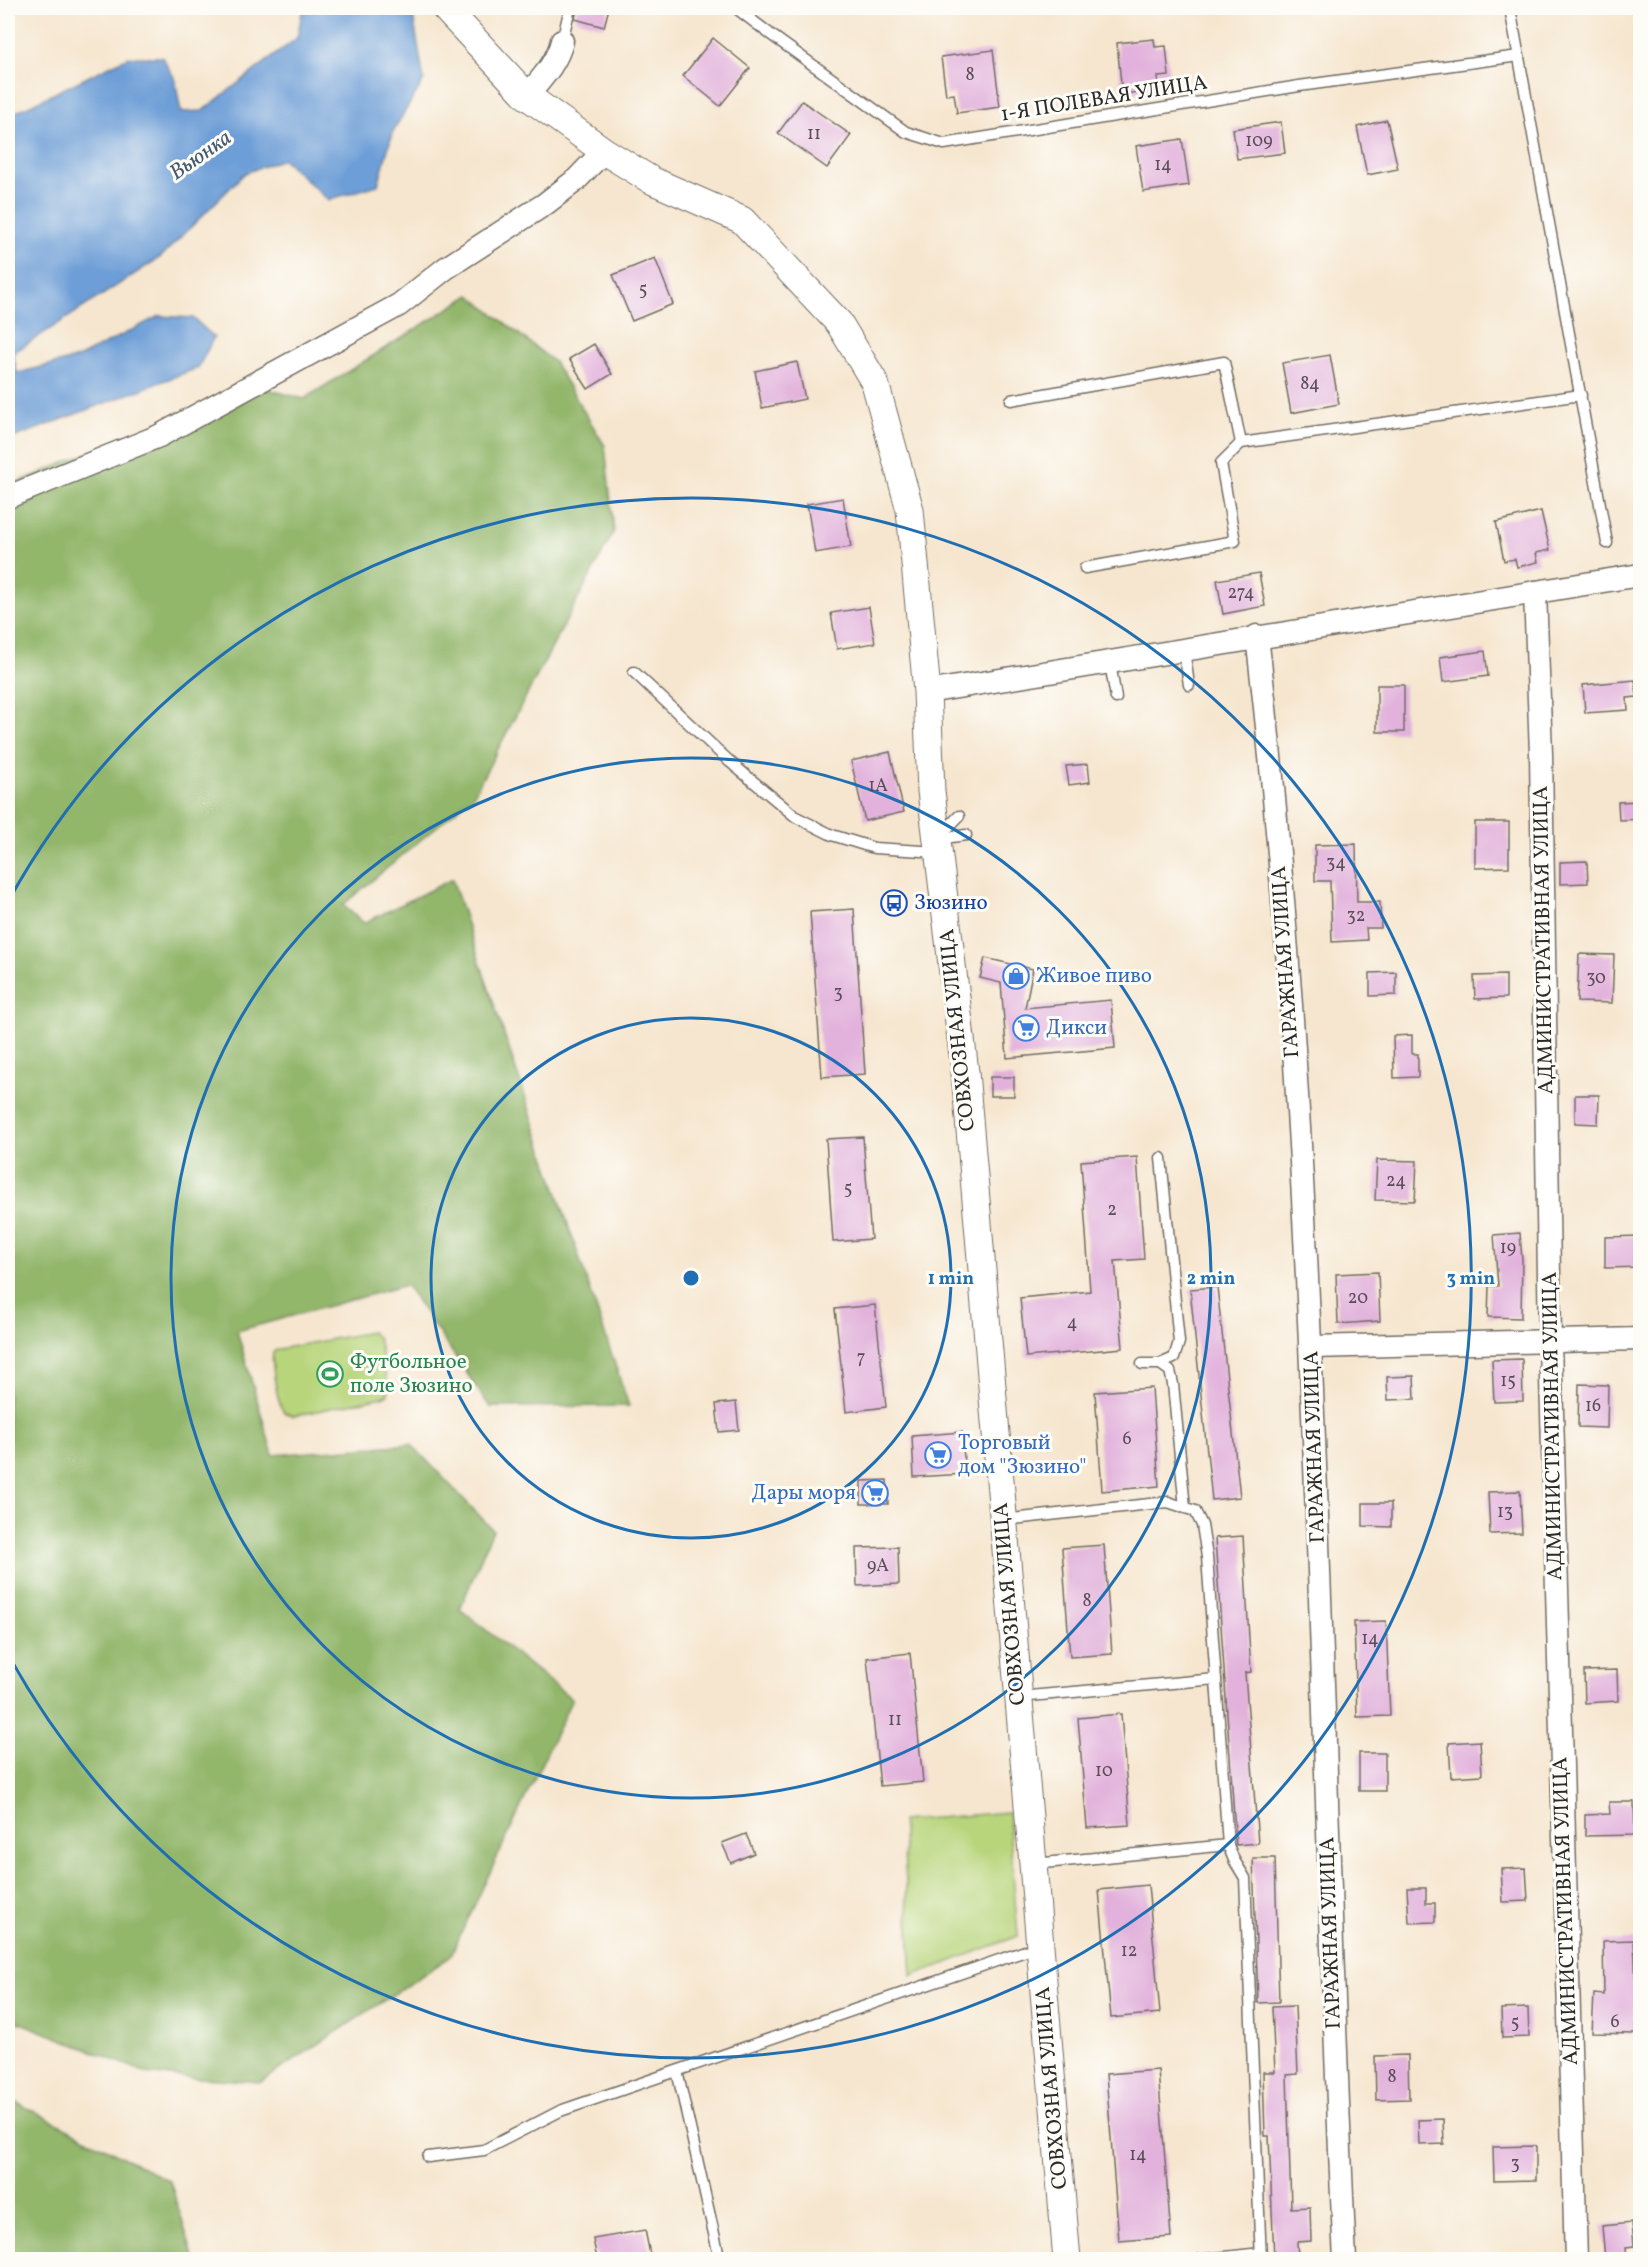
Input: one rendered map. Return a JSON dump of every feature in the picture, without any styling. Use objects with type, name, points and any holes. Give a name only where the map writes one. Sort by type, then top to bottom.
[{"type":"street","name":"СОВХОЗНАЯ УЛИЦА","points":[[445,8],[527,96],[604,151],[651,180],[742,220],[839,323],[875,383],[910,510],[927,692],[931,791],[965,1072],[1067,2259]]},
{"type":"street","points":[[527,96],[559,54],[562,41]]},
{"type":"street","points":[[8,497],[159,436],[399,305],[446,268],[545,204],[576,180],[604,151]]},
{"type":"street","points":[[927,692],[1641,574]]},
{"type":"street","name":"АДМИНИСТРАТИВНАЯ УЛИЦА","points":[[1535,591],[1541,754],[1550,1342],[1576,2259]]},
{"type":"street","name":"ГАРАЖНАЯ УЛИЦА","points":[[1257,636],[1271,759],[1283,900],[1312,1347],[1337,2091],[1345,2259]]},
{"type":"street","points":[[1312,1347],[1641,1339]]},
{"type":"lane","points":[[562,41],[570,8]]},
{"type":"lane","name":"1-Я ПОЛЕВАЯ УЛИЦА","points":[[736,8],[906,132],[944,144],[1299,86],[1519,56]]},
{"type":"lane","points":[[1510,8],[1606,543]]},
{"type":"lane","points":[[1011,400],[1224,362],[1241,443]]},
{"type":"lane","points":[[1085,568],[1234,541],[1221,463],[1241,443],[1581,395]]},
{"type":"lane","points":[[1184,650],[1189,685]]},
{"type":"lane","points":[[1110,663],[1116,698]]},
{"type":"lane","points":[[634,672],[730,762],[796,817],[832,835],[874,848],[938,845],[966,835]]},
{"type":"lane","points":[[938,845],[959,816]]},
{"type":"lane","points":[[1142,1364],[1160,1364],[1174,1358],[1179,1342],[1161,1158]]},
{"type":"lane","points":[[1160,1364],[1170,1371],[1173,1384],[1185,1508]]},
{"type":"lane","points":[[1004,1520],[1168,1502],[1195,1511],[1202,1525],[1207,1557],[1228,1845],[1245,1878],[1261,2256],[1198,2259]]},
{"type":"lane","points":[[1018,1697],[1216,1679]]},
{"type":"lane","points":[[1033,1864],[1228,1845]]},
{"type":"lane","points":[[428,2157],[484,2150],[560,2110],[1040,1946]]},
{"type":"lane","points":[[678,2071],[720,2259]]},
{"type":"green space","points":[[470,295],[554,362],[605,446],[614,531],[473,796],[343,905],[364,923],[452,879],[629,1406],[490,1407],[406,1285],[237,1331],[273,1455],[411,1444],[493,1530],[460,1609],[572,1699],[450,1957],[261,2082],[152,2075],[8,2018],[8,486],[253,385],[304,399]]},
{"type":"green space","name":"Футбольное поле Зюзино","points":[[371,1332],[378,1338],[388,1394],[294,1416],[285,1413],[279,1402],[275,1384],[273,1352]]},
{"type":"green space","points":[[1008,1812],[1018,1936],[912,1976],[902,1821]]},
{"type":"green space","points":[[8,2098],[170,2181],[194,2259],[8,2259]]},
{"type":"water","name":"Вьюнка","points":[[303,8],[408,8],[413,15],[424,80],[393,131],[378,185],[328,200],[283,159],[245,173],[161,257],[13,353],[17,373],[78,358],[159,316],[193,318],[214,337],[198,368],[8,440],[8,116],[128,57],[162,57],[175,79],[181,112],[202,111],[297,38]]},
{"type":"building","points":[[577,8],[609,8],[604,27],[575,19]]},
{"type":"building","points":[[713,38],[750,68],[720,106],[683,76]]},
{"type":"building","points":[[1154,39],[1155,47],[1166,46],[1169,76],[1158,77],[1159,90],[1122,94],[1117,43]]},
{"type":"building","points":[[993,50],[1000,107],[957,113],[954,94],[946,95],[941,57]]},
{"type":"building","points":[[802,101],[851,135],[827,168],[778,133]]},
{"type":"building","points":[[1387,120],[1398,169],[1367,175],[1357,127]]},
{"type":"building","points":[[1281,122],[1285,153],[1237,159],[1233,129]]},
{"type":"building","points":[[1182,139],[1189,185],[1143,192],[1136,146]]},
{"type":"building","points":[[655,258],[673,304],[632,321],[613,275]]},
{"type":"building","points":[[594,344],[612,374],[588,389],[569,359]]},
{"type":"building","points":[[1330,355],[1339,404],[1291,413],[1282,363]]},
{"type":"building","points":[[797,362],[805,399],[762,408],[755,371]]},
{"type":"building","points":[[843,498],[851,547],[815,553],[807,504]]},
{"type":"building","points":[[1541,511],[1550,550],[1536,553],[1538,562],[1517,567],[1515,559],[1504,561],[1496,522]]},
{"type":"building","points":[[1259,573],[1265,606],[1223,614],[1217,580]]},
{"type":"building","points":[[869,607],[875,643],[837,649],[831,613]]},
{"type":"building","points":[[1485,651],[1488,676],[1443,682],[1440,657]]},
{"type":"building","points":[[1635,680],[1637,697],[1627,698],[1628,710],[1585,713],[1583,685]]},
{"type":"building","points":[[1377,685],[1404,685],[1404,732],[1377,732]]},
{"type":"building","points":[[890,752],[904,812],[865,821],[851,761]]},
{"type":"building","points":[[1088,764],[1090,782],[1069,785],[1066,766]]},
{"type":"building","points":[[1641,801],[1641,819],[1619,820],[1618,802]]},
{"type":"building","points":[[1475,822],[1509,822],[1509,867],[1475,868]]},
{"type":"building","points":[[1356,844],[1357,902],[1380,902],[1381,928],[1366,928],[1367,940],[1332,942],[1330,881],[1315,881],[1315,845]]},
{"type":"building","points":[[1587,861],[1588,883],[1560,884],[1560,862]]},
{"type":"building","points":[[854,909],[865,1074],[822,1077],[810,912]]},
{"type":"building","points":[[1579,954],[1614,955],[1612,1003],[1577,1002]]},
{"type":"building","points":[[985,958],[1033,969],[1025,1008],[1111,1000],[1115,1048],[1007,1058],[1001,983],[980,978]]},
{"type":"building","points":[[1396,972],[1396,995],[1370,996],[1370,973]]},
{"type":"building","points":[[1506,975],[1506,998],[1475,999],[1474,976]]},
{"type":"building","points":[[1412,1035],[1412,1054],[1418,1054],[1418,1077],[1394,1078],[1393,1036]]},
{"type":"building","points":[[990,1077],[1014,1077],[1014,1096],[990,1096]]},
{"type":"building","points":[[1575,1095],[1599,1095],[1598,1124],[1575,1123]]},
{"type":"building","points":[[863,1137],[871,1239],[833,1242],[826,1139]]},
{"type":"building","points":[[1137,1157],[1144,1259],[1115,1261],[1123,1348],[1026,1357],[1020,1298],[1090,1291],[1081,1161]]},
{"type":"building","points":[[1377,1160],[1417,1161],[1415,1201],[1375,1200]]},
{"type":"building","points":[[1520,1233],[1521,1318],[1488,1317],[1489,1286],[1498,1286],[1494,1235]]},
{"type":"building","points":[[1641,1236],[1641,1267],[1605,1268],[1605,1237]]},
{"type":"building","points":[[1378,1272],[1380,1321],[1338,1324],[1336,1274]]},
{"type":"building","points":[[1217,1287],[1240,1497],[1212,1500],[1190,1289]]},
{"type":"building","points":[[875,1305],[886,1407],[846,1412],[835,1309]]},
{"type":"building","points":[[1522,1359],[1523,1401],[1494,1402],[1492,1360]]},
{"type":"building","points":[[1414,1376],[1415,1399],[1388,1400],[1387,1377]]},
{"type":"building","points":[[1579,1384],[1608,1385],[1607,1428],[1578,1427]]},
{"type":"building","points":[[1152,1388],[1159,1486],[1102,1491],[1095,1392]]},
{"type":"building","points":[[736,1402],[739,1430],[719,1432],[716,1404]]},
{"type":"building","name":"Торговый дом \"Зюзино\"","points":[[962,1432],[965,1474],[914,1477],[912,1436]]},
{"type":"building","points":[[887,1480],[888,1504],[861,1504],[861,1481]]},
{"type":"building","points":[[1520,1491],[1522,1533],[1490,1534],[1488,1492]]},
{"type":"building","points":[[1363,1503],[1391,1503],[1391,1527],[1363,1526]]},
{"type":"building","points":[[1243,1536],[1251,1672],[1245,1673],[1258,1843],[1236,1845],[1215,1538]]},
{"type":"building","points":[[1104,1545],[1112,1654],[1070,1657],[1062,1548]]},
{"type":"building","points":[[898,1547],[899,1584],[857,1586],[856,1548]]},
{"type":"building","points":[[1386,1621],[1390,1716],[1357,1717],[1354,1622]]},
{"type":"building","points":[[910,1653],[923,1782],[880,1786],[867,1658]]},
{"type":"building","points":[[1617,1670],[1618,1701],[1585,1703],[1584,1671]]},
{"type":"building","points":[[1121,1714],[1130,1825],[1087,1828],[1078,1718]]},
{"type":"building","points":[[1480,1741],[1482,1775],[1451,1777],[1449,1743]]},
{"type":"building","points":[[1359,1753],[1385,1753],[1385,1791],[1359,1791]]},
{"type":"building","points":[[1609,1802],[1634,1802],[1635,1835],[1585,1836],[1585,1815],[1610,1814]]},
{"type":"building","points":[[746,1834],[754,1853],[731,1863],[722,1843]]},
{"type":"building","points":[[1253,1858],[1275,1858],[1279,2002],[1258,2003]]},
{"type":"building","points":[[1526,1868],[1528,1901],[1503,1902],[1501,1869]]},
{"type":"building","points":[[1148,1885],[1160,2013],[1111,2018],[1099,1890]]},
{"type":"building","points":[[1407,1888],[1426,1888],[1426,1903],[1435,1903],[1435,1922],[1409,1923]]},
{"type":"building","points":[[1634,1940],[1636,1988],[1641,1989],[1641,2011],[1637,2010],[1636,2034],[1592,2033],[1594,1994],[1604,1995],[1603,1941]]},
{"type":"building","points":[[1295,2006],[1298,2074],[1287,2075],[1291,2208],[1310,2207],[1311,2241],[1297,2242],[1298,2259],[1274,2259],[1269,2136],[1265,2136],[1263,2072],[1275,2072],[1272,2007]]},
{"type":"building","points":[[1528,2008],[1529,2037],[1502,2038],[1501,2009]]},
{"type":"building","points":[[1408,2055],[1409,2099],[1376,2100],[1375,2056]]},
{"type":"building","points":[[1158,2070],[1171,2237],[1119,2241],[1106,2074]]},
{"type":"building","points":[[1443,2119],[1444,2144],[1419,2145],[1418,2120]]},
{"type":"building","points":[[1536,2146],[1536,2180],[1494,2181],[1493,2147]]},
{"type":"building","points":[[1632,2223],[1634,2246],[1626,2247],[1627,2259],[1605,2259],[1602,2226]]},
{"type":"building","points":[[645,2230],[651,2259],[597,2259],[593,2239]]},
{"type":"place","name":"Зюзино","points":[[894,903]]},
{"type":"place","name":"Живое пиво","points":[[1016,976]]},
{"type":"place","name":"Дикси","points":[[1026,1028]]},
{"type":"place","name":"Футбольное поле Зюзино","points":[[330,1374]]},
{"type":"place","name":"Торговый дом \"Зюзино\"","points":[[938,1455]]},
{"type":"place","name":"Дары моря","points":[[875,1493]]}]
